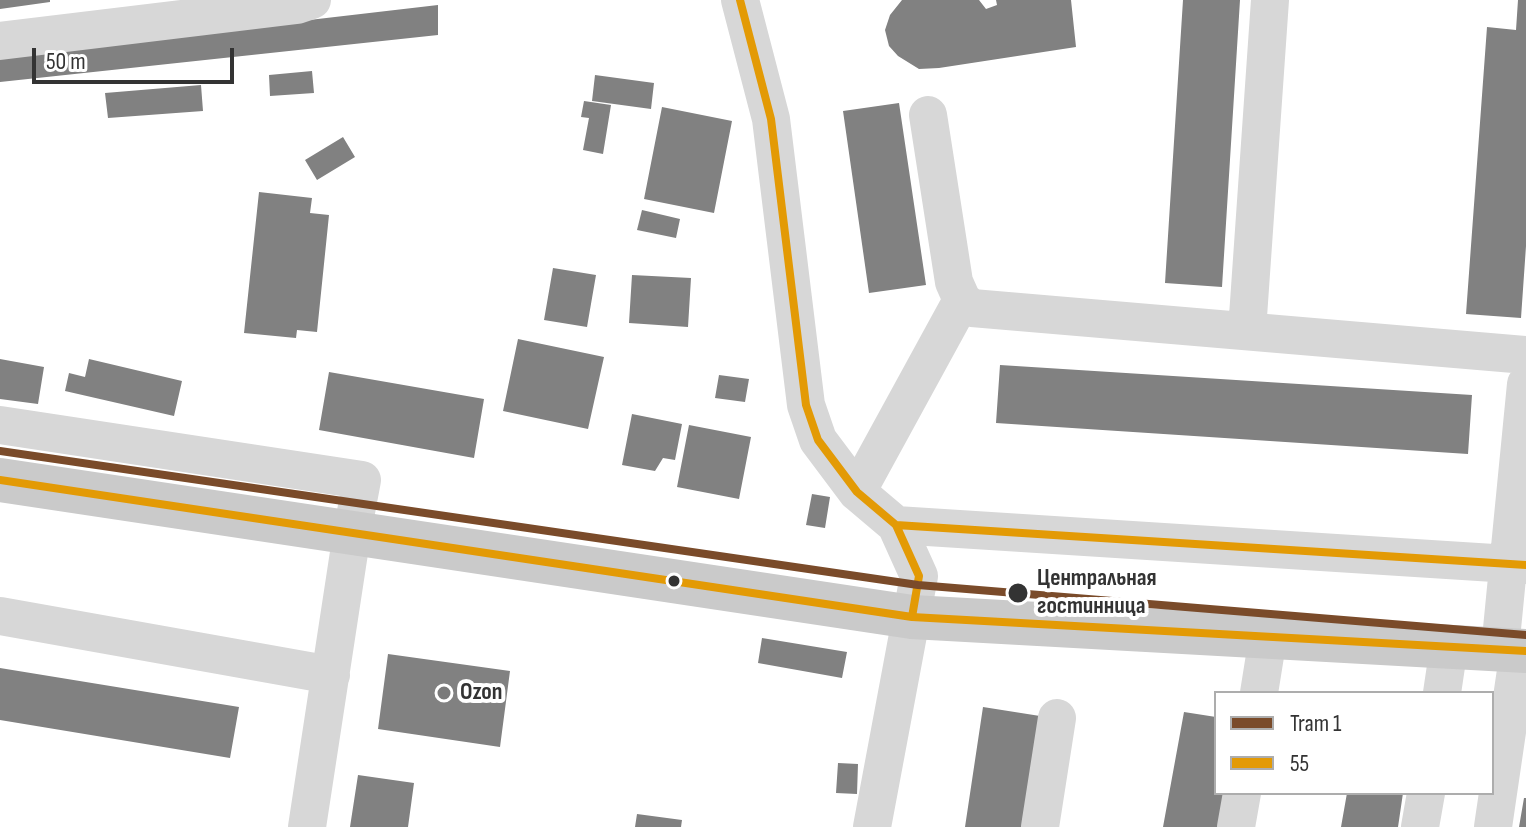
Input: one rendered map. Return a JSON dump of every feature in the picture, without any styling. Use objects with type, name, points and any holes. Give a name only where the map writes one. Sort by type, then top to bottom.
[{"type":"main road","points":[[0,480],[912,617],[1515,650]]},
{"type":"street","points":[[0,41],[297,5],[312,0]]},
{"type":"street","points":[[740,0],[771,119],[806,405],[818,440],[857,492],[896,525],[919,576],[872,827]]},
{"type":"street","points":[[1247,331],[1270,0]]},
{"type":"street","points":[[928,115],[954,282],[962,300],[972,308],[1526,355]]},
{"type":"street","points":[[857,492],[962,300]]},
{"type":"street","points":[[1493,827],[1515,650],[1526,384]]},
{"type":"street","points":[[0,425],[362,480],[307,827]]},
{"type":"street","points":[[896,525],[1517,564]]},
{"type":"street","points":[[0,616],[331,675]]},
{"type":"street","points":[[1259,691],[1268,637]]},
{"type":"street","points":[[1442,691],[1449,646]]},
{"type":"street","points":[[1040,827],[1057,718]]},
{"type":"street","points":[[1236,827],[1242,795]]},
{"type":"street","points":[[1420,827],[1426,795]]},
{"type":"building","points":[[0,0],[50,0],[50,2],[0,9]]},
{"type":"building","points":[[902,0],[979,0],[986,9],[997,5],[996,0],[1071,0],[1076,47],[919,69],[898,56],[889,46],[885,30],[890,15]]},
{"type":"building","points":[[1183,0],[1240,0],[1222,287],[1165,283]]},
{"type":"building","points":[[1518,0],[1526,0],[1526,246],[1521,318],[1466,314],[1487,27],[1516,30]]},
{"type":"building","points":[[438,5],[438,35],[0,82],[0,56]]},
{"type":"building","points":[[312,71],[314,93],[270,96],[269,75]]},
{"type":"building","points":[[595,75],[654,83],[651,109],[592,101]]},
{"type":"building","points":[[201,85],[203,111],[108,118],[105,93]]},
{"type":"building","points":[[584,101],[611,105],[603,154],[583,150],[589,118],[581,117]]},
{"type":"building","points":[[899,103],[926,285],[869,293],[843,111]]},
{"type":"building","points":[[662,107],[732,121],[714,213],[644,199]]},
{"type":"building","points":[[343,137],[355,157],[317,180],[305,160]]},
{"type":"building","points":[[259,192],[312,198],[310,213],[329,215],[317,332],[297,330],[296,338],[244,333]]},
{"type":"building","points":[[642,210],[680,219],[676,238],[637,230]]},
{"type":"building","points":[[553,268],[596,275],[587,327],[544,320]]},
{"type":"building","points":[[632,275],[691,278],[688,327],[629,323]]},
{"type":"building","points":[[518,339],[604,357],[588,429],[503,411]]},
{"type":"building","points":[[0,359],[44,367],[38,404],[0,399]]},
{"type":"building","points":[[89,359],[182,381],[174,416],[65,391],[69,373],[85,377]]},
{"type":"building","points":[[1000,365],[1472,395],[1468,454],[996,423]]},
{"type":"building","points":[[329,372],[484,399],[474,458],[319,430]]},
{"type":"building","points":[[719,375],[749,379],[745,402],[715,398]]},
{"type":"building","points":[[632,414],[682,424],[675,460],[663,458],[655,471],[622,465]]},
{"type":"building","points":[[689,425],[751,437],[739,499],[677,487]]},
{"type":"building","points":[[812,494],[830,497],[825,528],[806,525]]},
{"type":"building","points":[[762,638],[847,652],[842,678],[758,663]]},
{"type":"building","points":[[388,654],[510,671],[500,747],[378,729]]},
{"type":"building","points":[[0,668],[239,707],[230,758],[0,720]]},
{"type":"building","points":[[983,707],[1040,716],[1023,827],[965,827]]},
{"type":"building","points":[[1184,712],[1214,717],[1214,795],[1227,795],[1221,827],[1163,827]]},
{"type":"building","points":[[838,763],[858,764],[857,794],[836,793]]},
{"type":"building","points":[[358,775],[414,783],[408,827],[350,827]]},
{"type":"building","points":[[1347,795],[1403,795],[1398,827],[1341,827]]},
{"type":"building","points":[[1524,798],[1526,827],[1519,827]]},
{"type":"building","points":[[637,814],[682,820],[681,827],[635,827]]},
{"type":"tram line","name":"1","points":[[0,451],[918,585],[1526,635]]},
{"type":"transit line","name":"55","points":[[740,0],[771,119],[806,405],[818,440],[857,492],[896,525],[919,576],[912,617]]},
{"type":"transit line","name":"55","points":[[0,480],[912,617],[1526,651]]},
{"type":"transit line","name":"55","points":[[896,525],[1526,565]]},
{"type":"place","name":"Центральная гостинница","points":[[1018,593]]},
{"type":"place","name":"Ozon","points":[[444,693]]}]
